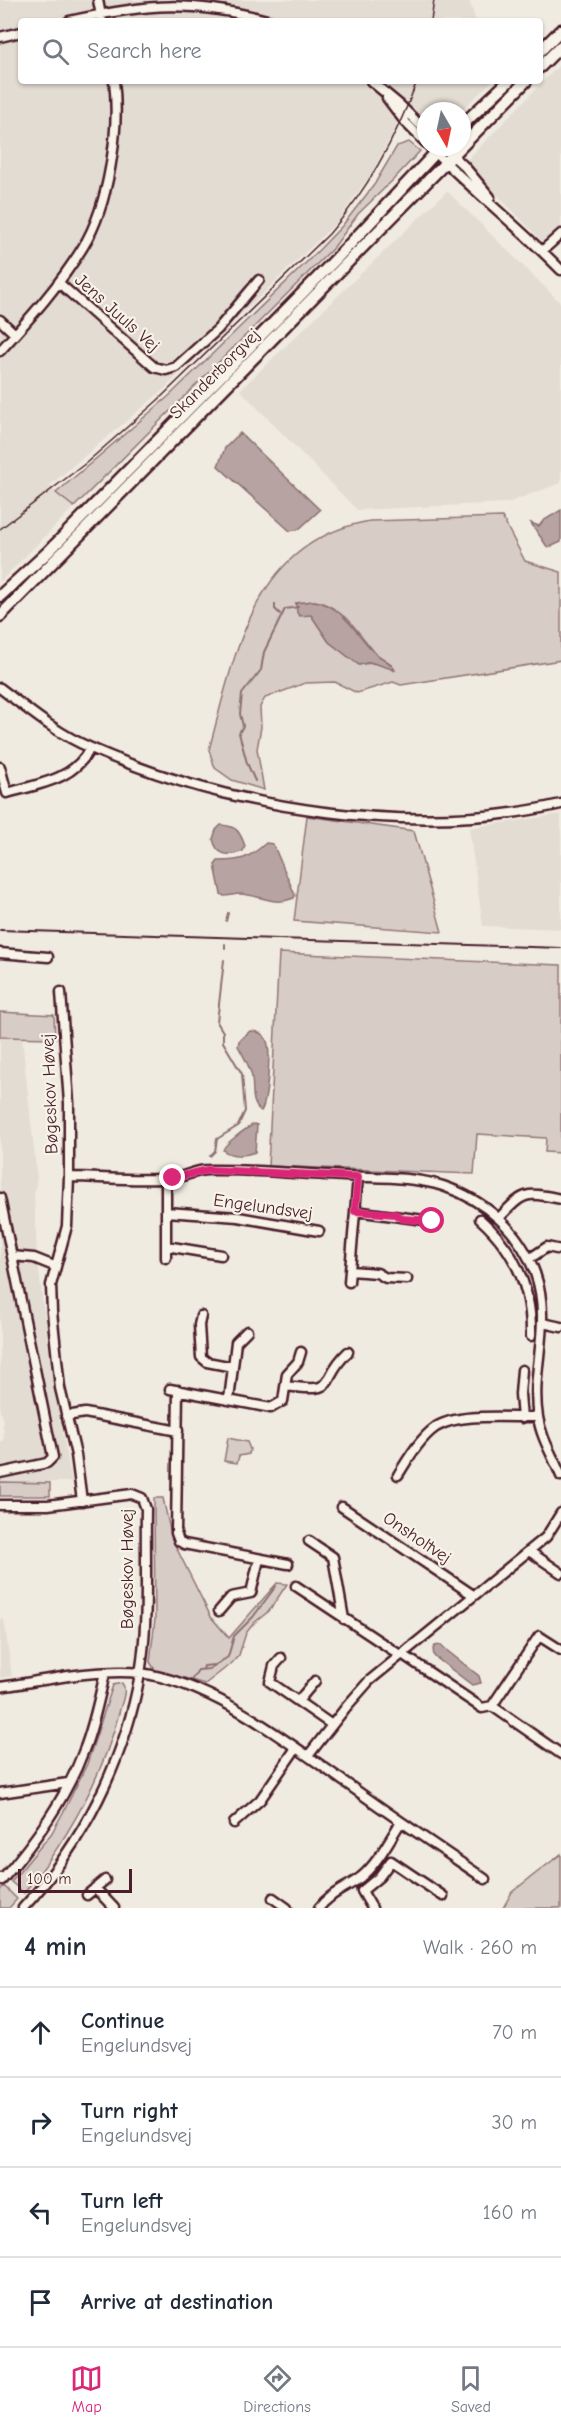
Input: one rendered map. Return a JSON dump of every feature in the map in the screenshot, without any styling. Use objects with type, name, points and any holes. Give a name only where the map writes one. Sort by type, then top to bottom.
[{"type":"main road","points":[[543,48],[561,30]]},
{"type":"main road","points":[[543,64],[561,46]]},
{"type":"main road","points":[[471,117],[506,84]]},
{"type":"main road","name":"Skanderborgvej","points":[[471,138],[523,84]]},
{"type":"main road","name":"Skanderborgvej","points":[[0,596],[336,259],[430,156]]},
{"type":"main road","name":"Skanderborgvej","points":[[0,616],[453,156]]},
{"type":"main road","points":[[0,602],[30,568]]},
{"type":"street","points":[[98,0],[102,17],[135,7],[173,3],[206,5],[261,18]]},
{"type":"street","points":[[0,37],[18,33]]},
{"type":"street","name":"Jens Juuls Vej","points":[[0,351],[59,283],[85,244],[111,167],[116,130],[114,84]]},
{"type":"street","points":[[374,84],[417,122]]},
{"type":"street","points":[[384,93],[394,109],[417,133]]},
{"type":"street","points":[[445,156],[561,270]]},
{"type":"street","points":[[542,251],[561,234]]},
{"type":"street","name":"Jens Juuls Vej","points":[[59,283],[154,367],[166,370],[176,367],[218,329],[259,280]]},
{"type":"street","points":[[0,320],[15,334]]},
{"type":"street","points":[[0,682],[18,701]]},
{"type":"street","points":[[0,688],[44,721],[90,748],[148,770],[248,798],[360,816],[446,818],[525,811],[561,804]]},
{"type":"street","points":[[0,767],[7,793],[62,777],[81,763],[90,748]]},
{"type":"street","points":[[0,954],[48,957]]},
{"type":"street","name":"Bøgeskov Høvej","points":[[23,1908],[63,1858],[98,1800],[124,1736],[140,1673],[145,1592],[144,1501],[138,1495],[132,1494],[82,1501],[76,1455],[60,1388],[51,1285],[54,1266],[64,1242],[69,1177],[69,1103],[61,992]]},
{"type":"street","name":"Engelundsvej","points":[[69,1177],[166,1178],[208,1170],[412,1180],[441,1186],[462,1194],[499,1218],[529,1259],[539,1288],[543,1323],[537,1398],[538,1417],[561,1476]]},
{"type":"street","points":[[349,1282],[358,1177]]},
{"type":"street","points":[[166,1178],[166,1258]]},
{"type":"street","points":[[499,1218],[522,1196],[536,1194],[561,1198]]},
{"type":"street","points":[[0,1198],[52,1457],[47,1463],[0,1473]]},
{"type":"street","points":[[355,1211],[395,1214],[403,1219],[432,1221]]},
{"type":"street","name":"Engelundsvej","points":[[166,1212],[238,1217],[319,1231]]},
{"type":"street","points":[[480,1219],[498,1236],[512,1255],[522,1277],[531,1313],[531,1336]]},
{"type":"street","points":[[498,1236],[508,1228]]},
{"type":"street","points":[[166,1246],[221,1255]]},
{"type":"street","points":[[529,1259],[547,1247],[561,1250]]},
{"type":"street","points":[[12,1256],[34,1258],[54,1266]]},
{"type":"street","points":[[350,1271],[377,1273],[386,1278],[407,1279]]},
{"type":"street","points":[[201,1316],[199,1324],[201,1357],[207,1362],[233,1367]]},
{"type":"street","points":[[543,1323],[561,1327]]},
{"type":"street","points":[[229,1400],[236,1342],[247,1331]]},
{"type":"street","points":[[288,1564],[184,1544],[179,1541],[176,1533],[178,1431],[174,1389],[271,1408],[283,1401],[288,1374],[298,1362],[301,1352]]},
{"type":"street","points":[[286,1386],[310,1390],[321,1387],[328,1380],[339,1360],[348,1352]]},
{"type":"street","points":[[522,1370],[520,1394],[522,1418]]},
{"type":"street","points":[[66,1416],[85,1413],[178,1431]]},
{"type":"street","points":[[398,1475],[424,1439],[441,1425],[456,1420],[538,1417]]},
{"type":"street","points":[[0,1505],[48,1505],[82,1501]]},
{"type":"street","name":"Onsholtvej","points":[[342,1507],[473,1595]]},
{"type":"street","points":[[308,1756],[359,1691],[546,1537],[561,1513]]},
{"type":"street","points":[[309,1541],[333,1557],[344,1619]]},
{"type":"street","points":[[529,1551],[561,1573]]},
{"type":"street","points":[[219,1611],[231,1597],[251,1593],[260,1559]]},
{"type":"street","points":[[296,1586],[482,1708],[492,1706],[539,1636],[561,1650]]},
{"type":"street","points":[[281,1658],[274,1666],[270,1682],[332,1725]]},
{"type":"street","points":[[0,1878],[2,1880],[33,1843],[68,1783],[84,1751],[105,1673]]},
{"type":"street","points":[[0,1687],[105,1673],[140,1673],[216,1698],[308,1756],[485,1879]]},
{"type":"street","points":[[299,1701],[315,1681]]},
{"type":"street","points":[[492,1706],[561,1754]]},
{"type":"street","points":[[234,1823],[260,1800],[296,1748]]},
{"type":"street","points":[[0,1793],[68,1783]]},
{"type":"street","points":[[319,1908],[326,1898],[361,1877],[370,1868],[401,1822]]},
{"type":"street","points":[[372,1908],[362,1891],[391,1861],[443,1896]]},
{"type":"street","points":[[370,1868],[378,1877]]},
{"type":"street","points":[[87,1895],[105,1880]]},
{"type":"street","points":[[95,1888],[114,1908]]},
{"type":"street","points":[[273,1898],[287,1908]]},
{"type":"shaded area","points":[[0,0],[469,0],[475,18],[18,18],[18,84],[489,84],[470,102],[417,102],[417,115],[411,109],[398,123],[373,171],[337,222],[162,391],[49,486],[74,507],[0,582]]},
{"type":"shaded area","points":[[561,63],[561,226],[543,242],[465,162]]},
{"type":"shaded area","points":[[409,142],[417,149],[417,154],[358,214],[334,247],[74,507],[56,493],[169,396],[315,254],[342,226],[374,185],[397,146]]},
{"type":"shaded area","points":[[447,191],[561,303],[561,483],[507,503],[357,510],[240,390]]},
{"type":"shaded area","points":[[240,433],[320,510],[299,529],[290,531],[218,466],[225,448]]},
{"type":"shaded area","points":[[561,510],[561,542],[548,548],[531,523],[539,526]]},
{"type":"shaded area","points":[[502,517],[525,561],[561,572],[561,660],[401,685],[393,682],[357,693],[335,682],[305,683],[265,698],[260,707],[261,727],[257,749],[264,790],[232,780],[215,768],[209,750],[229,677],[255,607],[274,577],[299,552],[331,533],[370,521]],"holes":[[[321,602],[348,619],[376,654],[390,663],[393,670],[376,664],[359,665],[329,642],[311,615],[307,615],[296,603]]]},
{"type":"shaded area","points":[[314,601],[333,608],[341,614],[374,652],[391,664],[395,670],[370,662],[359,665],[329,642],[311,615],[300,616],[297,613],[296,603]]},
{"type":"shaded area","points":[[561,814],[561,929],[483,926],[469,828]]},
{"type":"shaded area","points":[[307,816],[414,831],[442,932],[294,921]]},
{"type":"shaded area","points":[[221,825],[237,831],[245,846],[243,851],[224,854],[217,849],[213,839],[216,830]]},
{"type":"shaded area","points":[[266,843],[273,844],[295,895],[294,898],[272,901],[246,895],[224,896],[221,894],[215,865],[218,861],[244,858]]},
{"type":"shaded area","points":[[279,953],[561,965],[561,1153],[545,1152],[546,1138],[477,1134],[474,1174],[268,1166]]},
{"type":"shaded area","points":[[0,1012],[54,1015],[55,1038],[0,1037]]},
{"type":"shaded area","points":[[250,1031],[261,1034],[268,1044],[268,1075],[261,1111],[255,1104],[250,1069],[238,1046],[239,1041]]},
{"type":"shaded area","points":[[0,1037],[22,1038],[37,1178],[34,1193],[37,1255],[52,1375],[72,1482],[0,1482],[0,1443],[4,1440],[2,1414],[0,1413]]},
{"type":"shaded area","points":[[254,1124],[257,1125],[255,1152],[238,1155],[223,1150],[231,1140]]},
{"type":"shaded area","points":[[228,1438],[247,1442],[250,1449],[249,1454],[239,1456],[237,1463],[224,1461]]},
{"type":"shaded area","points":[[0,1482],[50,1483],[50,1496],[0,1496]]},
{"type":"shaded area","points":[[154,1498],[163,1498],[172,1539],[211,1617],[229,1638],[277,1583],[287,1584],[269,1611],[246,1633],[239,1655],[205,1684],[155,1670],[150,1662],[155,1619]]},
{"type":"shaded area","points":[[0,1619],[4,1619],[12,1676],[0,1678]]},
{"type":"shaded area","points":[[440,1645],[479,1676],[481,1683],[472,1685],[434,1656],[433,1649]]},
{"type":"shaded area","points":[[122,1683],[124,1693],[112,1738],[93,1786],[55,1852],[24,1893],[11,1882],[51,1834],[65,1809],[87,1764],[113,1685]]},
{"type":"shaded area","points":[[561,1854],[561,1908],[503,1908],[512,1892]]},
{"type":"shaded area","points":[[4,1886],[17,1899],[9,1908],[0,1908],[0,1890]]},
{"type":"waterway","points":[[275,604],[275,609],[280,614]]},
{"type":"waterway","points":[[255,781],[247,763],[239,733],[243,726],[240,714],[242,694],[261,670],[264,652],[285,609],[298,607]]},
{"type":"waterway","points":[[226,921],[228,913]]},
{"type":"waterway","points":[[210,1156],[215,1151],[217,1139],[238,1126],[245,1111],[242,1074],[223,1042],[223,1032],[217,1022],[224,960]]},
{"type":"waterway","points":[[192,1679],[198,1670],[209,1669],[228,1657],[234,1636],[253,1617],[276,1586]]},
{"type":"waterway","points":[[203,1669],[204,1666],[214,1665]]},
{"type":"tram line","points":[[431,18],[434,0]]},
{"type":"tram line","points":[[0,529],[86,463],[157,401],[329,234],[357,199],[380,162],[416,84]]},
{"type":"railway","points":[[0,930],[561,948]]},
{"type":"route","points":[[173,1178],[200,1170],[358,1177],[355,1211],[395,1214],[403,1219],[432,1221]]}]
